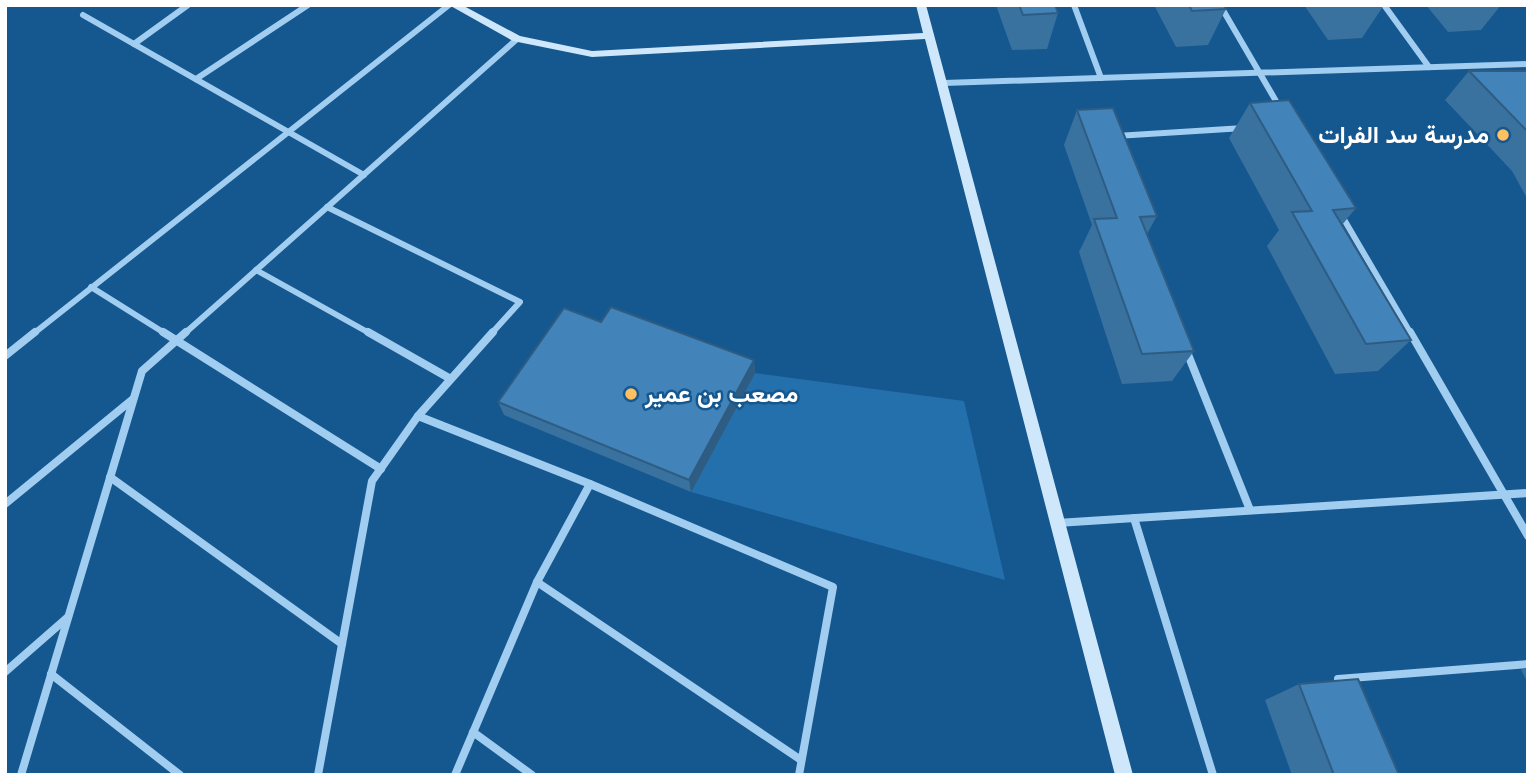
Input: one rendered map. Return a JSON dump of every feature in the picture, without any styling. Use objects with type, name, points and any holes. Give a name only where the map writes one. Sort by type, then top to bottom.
[{"type":"main road","points":[[452,5],[517,39],[592,54],[929,36]]},
{"type":"main road","points":[[921,5],[944,83],[1124,775]]},
{"type":"street","points":[[134,44],[188,5]]},
{"type":"street","points":[[196,79],[307,5]]},
{"type":"street","points":[[5,356],[452,5]]},
{"type":"street","points":[[1074,5],[1101,78]]},
{"type":"street","points":[[1220,5],[1284,115]]},
{"type":"street","points":[[1384,5],[1429,67]]},
{"type":"street","points":[[83,15],[364,175]]},
{"type":"street","points":[[21,775],[142,371],[517,39]]},
{"type":"street","points":[[944,83],[1528,64]]},
{"type":"street","points":[[1114,136],[1250,128]]},
{"type":"street","points":[[318,775],[372,481],[449,378],[520,302],[327,207]]},
{"type":"street","points":[[1338,209],[1528,536]]},
{"type":"street","points":[[256,270],[449,378]]},
{"type":"street","points":[[91,288],[381,469]]},
{"type":"street","points":[[1183,343],[1250,510]]},
{"type":"street","points":[[5,503],[133,399]]},
{"type":"street","points":[[418,416],[590,484],[833,587],[799,775]]},
{"type":"street","points":[[110,477],[342,644]]},
{"type":"street","points":[[455,775],[537,582],[590,484]]},
{"type":"street","points":[[1058,523],[1528,493]]},
{"type":"street","points":[[1134,518],[1213,775]]},
{"type":"street","points":[[537,582],[802,760]]},
{"type":"street","points":[[5,672],[68,617]]},
{"type":"street","points":[[1338,679],[1528,664]]},
{"type":"street","points":[[51,674],[180,775]]},
{"type":"street","points":[[473,732],[532,775]]},
{"type":"shaded area","points":[[755,373],[964,401],[1005,580],[691,492]]},
{"type":"building","points":[[1019,5],[1055,5],[1058,13],[1023,15]]},
{"type":"building","points":[[1189,5],[1224,5],[1226,9],[1192,11]]},
{"type":"building","points":[[1469,71],[1528,71],[1528,132]]},
{"type":"building","points":[[1289,100],[1356,208],[1333,210],[1411,340],[1366,344],[1292,212],[1312,211],[1250,103]]},
{"type":"building","points":[[1113,108],[1157,216],[1140,217],[1194,351],[1142,354],[1094,219],[1117,218],[1077,110]]},
{"type":"building","name":"مصعب بن عمير","points":[[611,307],[754,360],[689,480],[498,402],[564,308],[601,322]]},
{"type":"building","points":[[1358,679],[1399,775],[1334,775],[1299,684]]},
{"type":"place","name":"مدرسة سد الفرات","points":[[1503,135]]},
{"type":"place","name":"مصعب بن عمير","points":[[631,394]]}]
